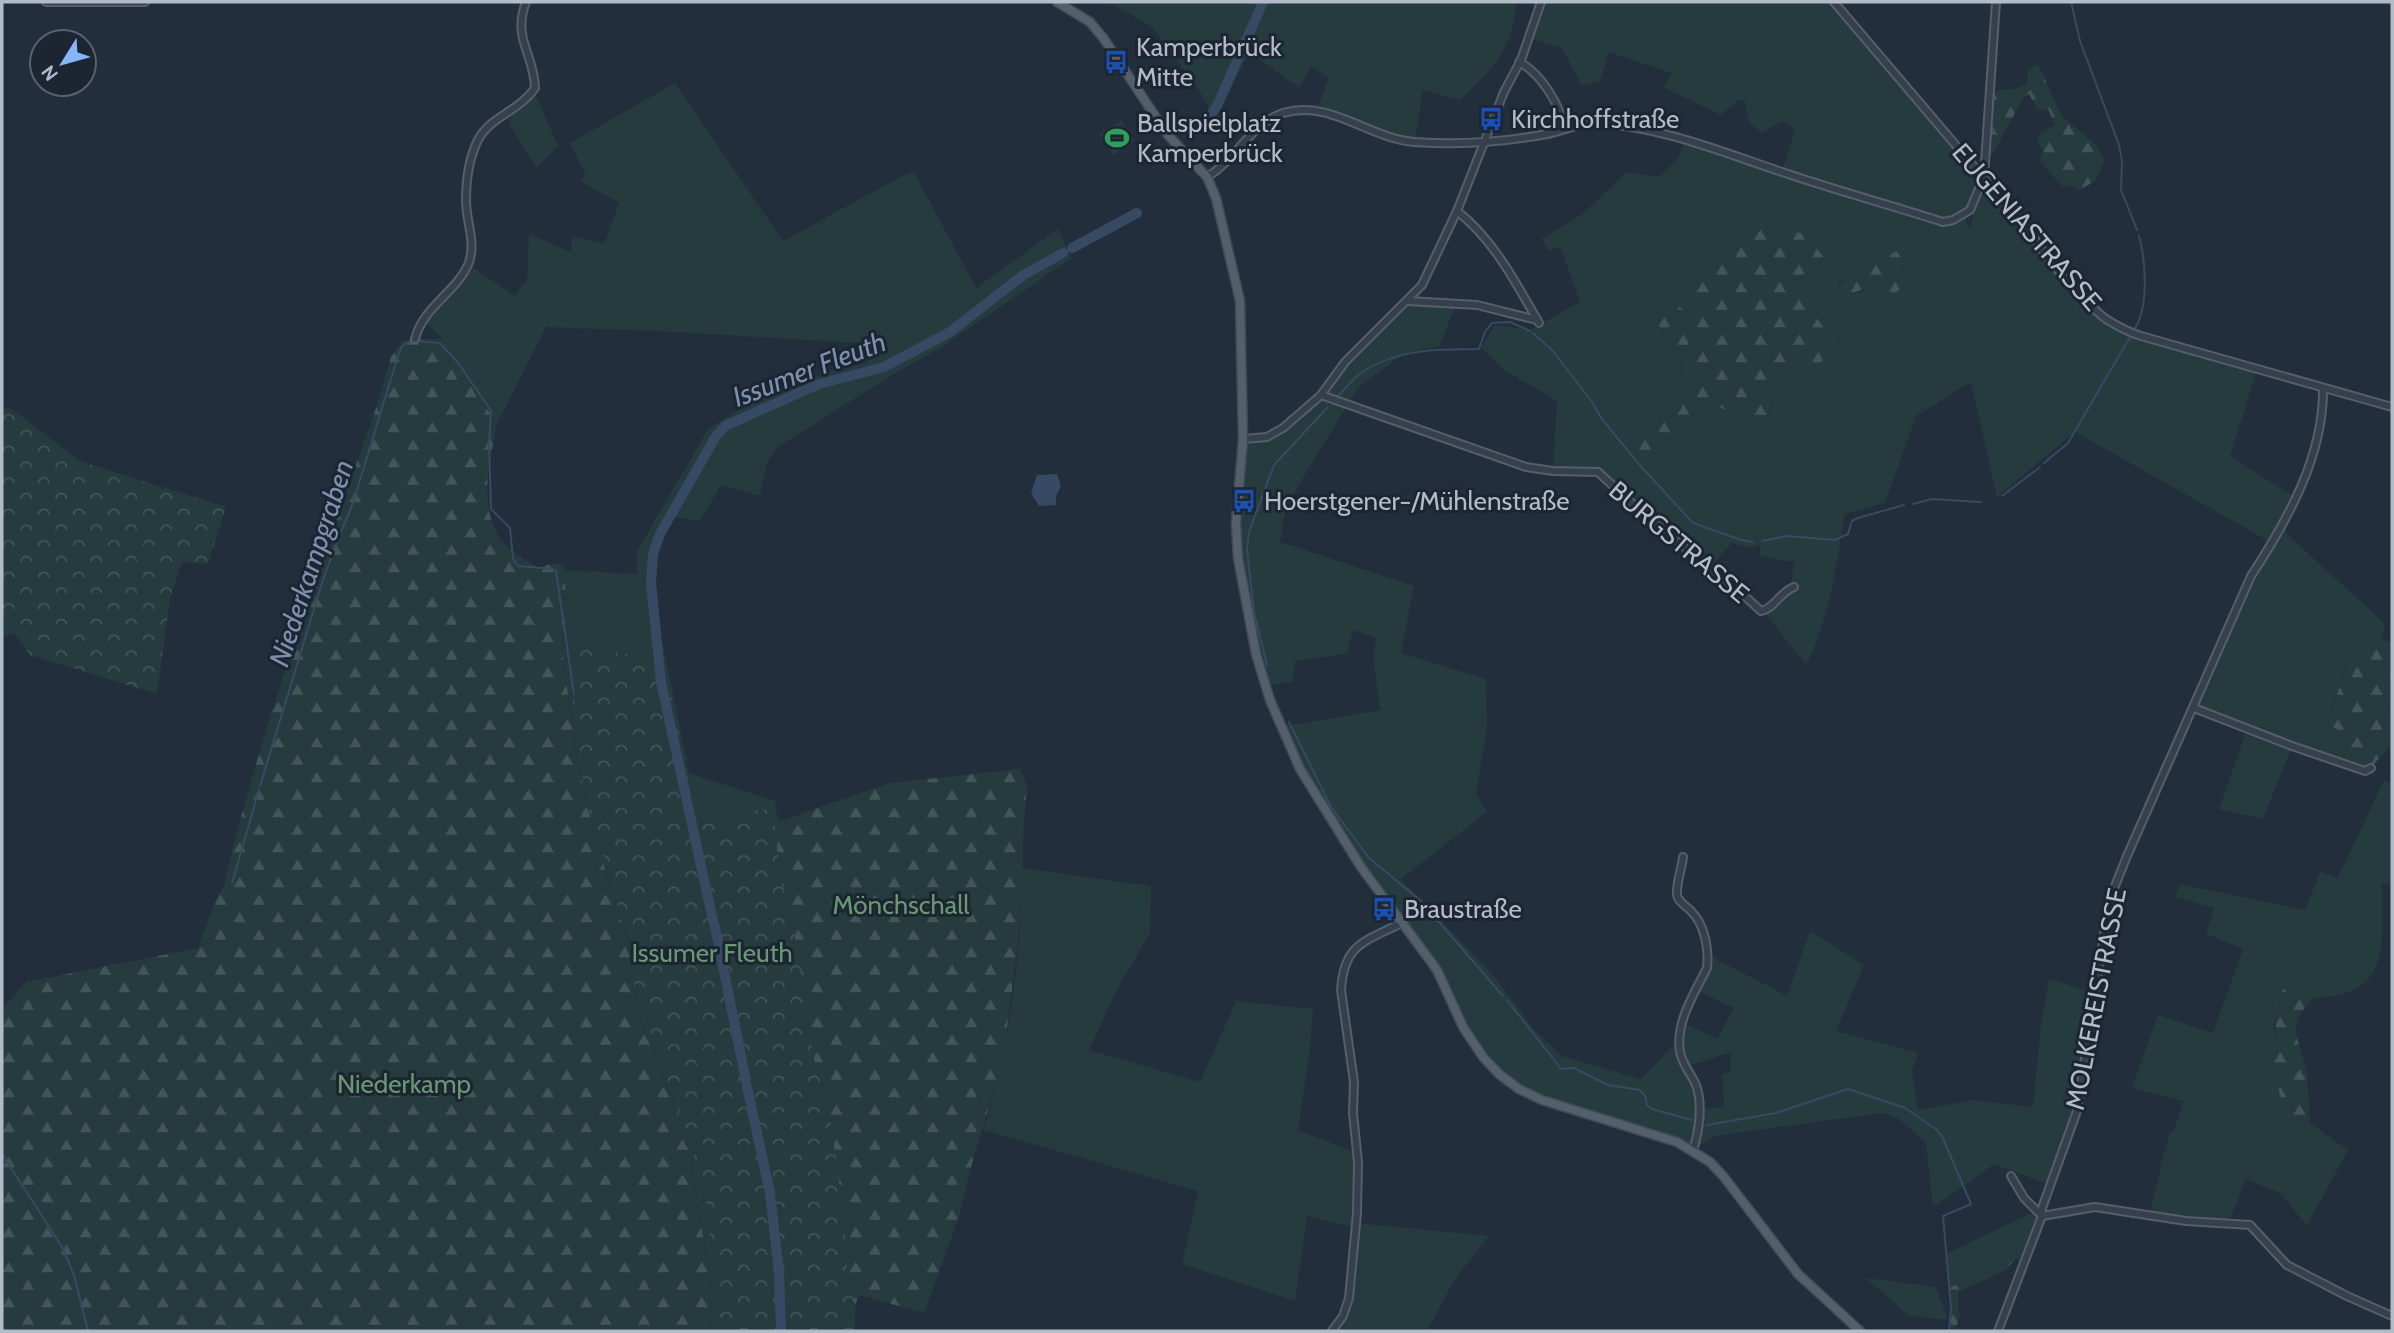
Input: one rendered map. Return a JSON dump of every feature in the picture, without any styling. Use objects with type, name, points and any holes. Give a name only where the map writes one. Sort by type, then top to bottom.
[{"type":"main road","points":[[1057,2],[1097,30],[1167,134],[1207,177],[1216,198],[1240,300],[1243,439],[1236,524],[1238,558],[1248,622],[1270,700],[1300,769],[1325,812],[1360,867],[1423,948],[1437,970],[1462,1027],[1483,1056],[1509,1082],[1542,1100],[1660,1135],[1693,1150],[1710,1162],[1798,1274],[1860,1331]]},
{"type":"street","points":[[46,2],[145,2]]},
{"type":"street","points":[[415,339],[418,325],[461,277],[471,256],[472,243],[466,200],[468,176],[478,140],[488,126],[521,105],[535,88],[520,32],[520,17],[526,2]]},
{"type":"street","points":[[1243,439],[1267,437],[1283,428],[1321,395],[1345,362],[1422,285],[1457,211],[1541,2]]},
{"type":"street","name":"EUGENIASTRASSE","points":[[1834,2],[2096,311],[2117,326],[2141,336],[2392,407]]},
{"type":"street","points":[[1207,177],[1221,167],[1254,131],[1267,121],[1296,111],[1325,112],[1375,133],[1415,142],[1486,142],[1550,134],[1587,123],[1597,123],[1624,125],[1684,139],[1943,222],[1953,220],[1970,210],[1983,177],[1996,2]]},
{"type":"street","points":[[1519,62],[1526,66],[1550,96],[1563,118],[1565,129]]},
{"type":"street","points":[[1408,301],[1477,305],[1538,321],[1513,275],[1480,233],[1457,211]]},
{"type":"street","name":"MOLKEREISTRASSE","points":[[1998,1331],[2042,1216],[2042,1208],[2077,1111],[2109,901],[2251,576],[2280,533],[2296,498],[2316,438],[2322,413],[2323,388]]},
{"type":"street","name":"BURGSTRASSE","points":[[1321,395],[1526,467],[1553,471],[1598,472],[1649,519],[1761,611],[1768,610],[1786,591],[1794,587]]},
{"type":"street","points":[[2194,708],[2365,771],[2371,768]]},
{"type":"street","points":[[1683,857],[1677,895],[1700,924],[1708,958],[1707,968],[1682,1025],[1679,1039],[1680,1052],[1697,1087],[1699,1101],[1693,1150]]},
{"type":"street","points":[[1332,1331],[1343,1316],[1349,1298],[1357,1213],[1358,1162],[1353,1113],[1354,1082],[1341,990],[1342,978],[1345,961],[1355,948],[1401,923]]},
{"type":"street","points":[[2011,1176],[2024,1198],[2042,1216],[2095,1208],[2186,1221],[2250,1225],[2287,1265],[2392,1317]]},
{"type":"green space","points":[[1108,2],[1516,2],[1511,33],[1500,57],[1460,100],[1423,90],[1415,142],[1316,111],[1329,78],[1311,66],[1300,86],[1249,52],[1216,118],[1196,86],[1151,26]]},
{"type":"green space","points":[[1541,2],[1834,2],[1984,177],[1970,210],[1943,222],[1782,172],[1795,130],[1782,121],[1762,133],[1749,122],[1745,101],[1738,100],[1721,115],[1663,87],[1672,73],[1609,52],[1600,81],[1582,86],[1562,48],[1528,38]]},
{"type":"green space","points":[[2038,64],[2062,116],[2096,145],[2105,160],[2095,181],[2078,191],[2070,185],[2063,187],[2040,161],[2043,150],[2037,142],[2040,133],[2055,125],[2048,109],[2039,111],[2029,94],[2024,97],[1992,155],[1988,153],[1992,91],[2015,89],[2027,83],[2028,70]]},
{"type":"green space","points":[[675,83],[783,241],[914,172],[976,288],[1058,229],[1072,258],[943,346],[778,447],[767,462],[760,496],[721,485],[700,521],[673,517],[655,556],[657,615],[689,773],[775,801],[778,822],[766,827],[774,1331],[711,1331],[709,1273],[685,1130],[641,1020],[627,939],[595,837],[578,763],[562,652],[566,611],[565,570],[637,574],[637,551],[708,429],[748,404],[836,369],[868,363],[859,343],[546,327],[497,424],[443,339],[425,322],[474,268],[515,296],[527,279],[529,234],[571,252],[572,236],[604,244],[619,203],[580,181],[586,176],[570,143]]},
{"type":"green space","points":[[535,93],[558,146],[536,168],[510,125],[511,114]]},
{"type":"green space","name":"Ballspielplatz Kamperbrück","points":[[1121,120],[1134,141],[1113,155],[1099,134]]},
{"type":"green space","points":[[1683,143],[1939,225],[1949,225],[1966,215],[1967,227],[1972,227],[1973,211],[1983,187],[1986,186],[1991,188],[2096,311],[2117,326],[2257,370],[2230,456],[2296,498],[2285,522],[2287,534],[2385,624],[2381,639],[2350,652],[2328,725],[2347,734],[2344,763],[2292,746],[2263,819],[2219,809],[2246,732],[2198,713],[2198,698],[2251,576],[2272,543],[2075,432],[1997,497],[1971,382],[1916,416],[1885,503],[1845,514],[1827,610],[1806,665],[1764,612],[1793,587],[1791,584],[1794,562],[1760,556],[1760,545],[1750,548],[1732,543],[1711,566],[1698,558],[1598,472],[1553,471],[1557,401],[1503,369],[1481,347],[1495,325],[1530,330],[1580,302],[1560,247],[1549,251],[1541,239],[1581,215],[1627,172],[1659,177],[1679,157]],"holes":[[[1765,227],[1806,234],[1824,258],[1791,284],[1796,370],[1773,396],[1767,426],[1710,404],[1627,435],[1689,379],[1657,322],[1675,304],[1686,312],[1705,306]],[[1896,251],[1905,276],[1883,292],[1873,288],[1842,297],[1838,283]]]},
{"type":"green space","points":[[1765,227],[1807,234],[1824,258],[1791,284],[1834,341],[1815,373],[1796,370],[1773,396],[1767,426],[1710,404],[1647,459],[1627,435],[1689,379],[1657,322],[1675,303],[1686,312],[1705,306],[1689,281],[1713,252]]},
{"type":"green space","points":[[1896,251],[1902,258],[1900,262],[1905,276],[1903,287],[1889,298],[1872,290],[1842,297],[1839,285],[1847,278]]},
{"type":"green space","points":[[1408,301],[1457,302],[1439,347],[1418,350],[1398,358],[1358,388],[1295,491],[1285,513],[1280,542],[1414,586],[1401,653],[1486,679],[1487,729],[1476,793],[1487,812],[1401,879],[1493,975],[1537,1033],[1562,1056],[1641,1079],[1679,1039],[1684,1023],[1717,1039],[1734,1008],[1698,991],[1710,956],[1787,996],[1810,931],[1864,965],[1836,1031],[1918,1053],[1912,1071],[1918,1110],[1974,1100],[2033,1107],[2041,1024],[2049,979],[2095,993],[2077,1111],[2050,1185],[1994,1164],[1933,1208],[1926,1143],[1898,1118],[1882,1113],[1715,1136],[1693,1150],[1531,1095],[1483,1057],[1434,970],[1325,812],[1280,727],[1380,710],[1373,655],[1376,638],[1353,630],[1347,654],[1295,661],[1292,682],[1265,685],[1238,558],[1243,439],[1267,437],[1321,395],[1345,362]],"holes":[[[1731,1052],[1731,1071],[1722,1074],[1724,1107],[1703,1109],[1691,1065]]]},
{"type":"green space","name":"Niederkamp","points":[[443,339],[497,424],[489,468],[488,499],[494,528],[502,541],[513,552],[537,567],[556,563],[565,569],[566,610],[562,652],[578,763],[595,837],[627,939],[641,1020],[685,1130],[709,1273],[711,1331],[2,1331],[2,1010],[26,982],[198,948],[224,885],[267,726],[391,357],[403,341]]},
{"type":"green space","points":[[9,407],[80,461],[226,507],[208,564],[182,562],[170,599],[157,694],[30,655],[14,633],[2,636],[2,409]]},
{"type":"green space","points":[[2381,639],[2392,643],[2392,744],[2365,771],[2344,763],[2347,734],[2328,725],[2350,652]]},
{"type":"green space","name":"Issumer Fleuth","points":[[572,647],[664,659],[696,820],[773,808],[780,875],[799,955],[806,1019],[816,1068],[829,1111],[842,1202],[848,1278],[855,1304],[855,1331],[716,1331],[716,1282],[704,1184],[635,989],[629,966],[629,943],[611,888],[606,862],[595,835],[580,763],[572,694],[579,695]]},
{"type":"green space","name":"Mönchschall","points":[[1020,769],[1027,786],[1022,894],[1003,1060],[959,1217],[924,1313],[859,1295],[846,1331],[766,826],[890,783]]},
{"type":"green space","points":[[2384,780],[2392,784],[2392,884],[2382,883],[2382,927],[2378,963],[2370,977],[2358,988],[2339,995],[2313,998],[2313,987],[2282,990],[2274,1026],[2275,1076],[2296,1123],[2310,1123],[2348,1150],[2307,1226],[2280,1193],[2246,1179],[2228,1224],[2149,1215],[2170,1133],[2174,1131],[2183,1101],[2132,1088],[2158,1015],[2213,1033],[2243,949],[2206,934],[2214,908],[2175,897],[2180,884],[2305,910],[2320,872],[2338,878]]},
{"type":"green space","points":[[1022,868],[1151,886],[1150,933],[1119,986],[1089,1050],[1200,1082],[1236,1001],[1313,1009],[1298,1130],[1357,1153],[1356,1223],[1489,1236],[1455,1279],[1427,1331],[1335,1331],[1345,1317],[1356,1228],[1307,1216],[1295,1301],[1182,1264],[1198,1191],[983,1130],[1000,1066],[1012,1000]]},
{"type":"green space","points":[[2301,980],[2313,987],[2313,998],[2300,1014],[2295,1030],[2307,1074],[2310,1123],[2296,1123],[2286,1109],[2279,1093],[2274,1059],[2282,990]]},
{"type":"green space","points":[[2034,1212],[2038,1218],[2023,1261],[2007,1256],[2000,1266],[1949,1288],[1947,1253]]},
{"type":"green space","points":[[2007,1255],[2016,1259],[2004,1271],[1958,1292],[1959,1319],[1955,1331],[1950,1331],[1952,1308],[1949,1288],[2000,1266]]},
{"type":"green space","points":[[1866,1278],[1936,1287],[1948,1320],[1909,1316]]},
{"type":"water","points":[[1057,474],[1061,486],[1056,496],[1056,505],[1039,506],[1031,493],[1037,475]]},
{"type":"waterway","name":"Issumer Fleuth","points":[[1204,124],[1217,106],[1263,2]]},
{"type":"waterway","points":[[2071,2],[2080,41],[2119,145],[2122,161],[2121,190],[2137,230]]},
{"type":"waterway","name":"Issumer Fleuth","points":[[1072,248],[1137,213]]},
{"type":"waterway","points":[[2134,330],[2142,310],[2145,284],[2139,236]]},
{"type":"waterway","name":"Issumer Fleuth","points":[[713,921],[661,682],[651,583],[653,554],[660,534],[716,436],[725,426],[819,384],[884,367],[950,332],[1022,276],[1063,253]]},
{"type":"waterway","points":[[1338,396],[1362,372],[1390,359],[1433,350],[1479,349],[1485,332],[1492,323],[1510,322],[1530,331]]},
{"type":"waterway","points":[[1533,333],[1553,351],[1602,419],[1693,523],[1753,542]]},
{"type":"waterway","points":[[2044,463],[2068,443],[2130,337]]},
{"type":"waterway","name":"Niederkampgraben","points":[[260,786],[321,586],[353,503],[399,353],[402,346],[410,341]]},
{"type":"waterway","points":[[417,341],[440,343],[459,364],[491,411],[491,509],[510,528],[513,559],[518,566],[556,571],[574,694]]},
{"type":"waterway","points":[[1267,665],[1254,612],[1247,550],[1249,532],[1274,465],[1327,408]]},
{"type":"waterway","points":[[2002,496],[2040,467]]},
{"type":"waterway","points":[[1913,504],[1932,499],[1981,502]]},
{"type":"waterway","points":[[1762,541],[1787,536],[1835,540],[1848,534],[1852,521],[1904,505]]},
{"type":"waterway","points":[[1289,722],[1331,807],[1369,858],[1421,901],[1503,996]]},
{"type":"waterway","name":"Niederkampgraben","points":[[232,883],[259,790]]},
{"type":"waterway","name":"Issumer Fleuth","points":[[715,927],[746,1081]]},
{"type":"waterway","points":[[1507,1000],[1561,1069],[1574,1068],[1608,1085],[1640,1090],[1652,1109],[1692,1120]]},
{"type":"waterway","name":"Issumer Fleuth","points":[[747,1087],[770,1193],[779,1272],[781,1331]]},
{"type":"waterway","points":[[1707,1125],[1776,1113],[1848,1089],[1905,1108],[1936,1129],[1942,1136],[1971,1204],[1943,1216],[1951,1308],[1949,1331]]},
{"type":"waterway","points":[[2,1154],[62,1247],[74,1275],[88,1331]]},
{"type":"place","name":"Kamperbrück Mitte","points":[[1116,62]]},
{"type":"place","name":"Kirchhoffstraße","points":[[1491,119]]},
{"type":"place","name":"Ballspielplatz Kamperbrück","points":[[1117,138]]},
{"type":"place","name":"Hoerstgener−/Mühlenstraße","points":[[1244,501]]},
{"type":"place","name":"Braustraße","points":[[1384,909]]}]
